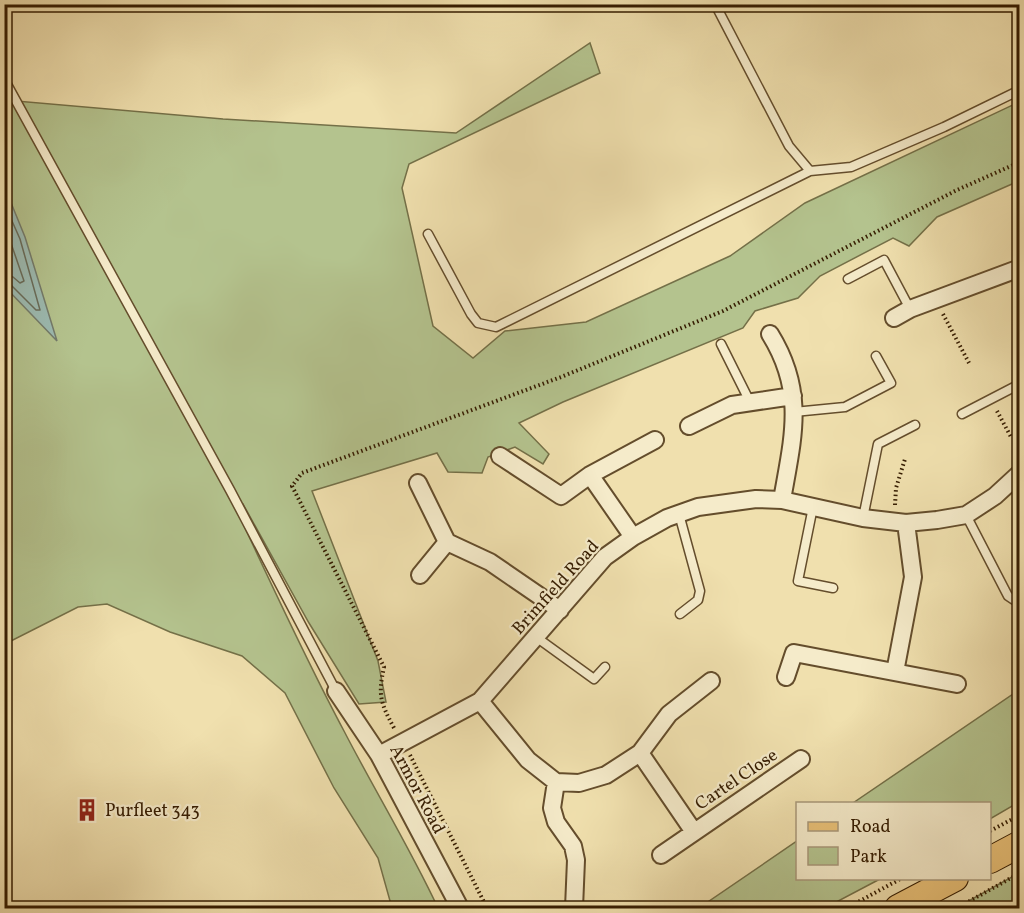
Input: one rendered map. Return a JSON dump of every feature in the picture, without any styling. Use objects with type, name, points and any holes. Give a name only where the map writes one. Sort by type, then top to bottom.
[{"type":"main road","points":[[991,859],[1020,844]]},
{"type":"main road","points":[[901,908],[953,880]]},
{"type":"street","points":[[894,318],[910,309],[1019,268]]},
{"type":"street","points":[[770,334],[781,352],[794,404],[796,424],[782,500]]},
{"type":"street","points":[[688,426],[732,405],[749,400],[794,404]]},
{"type":"street","points":[[500,456],[561,496],[590,475],[655,440]]},
{"type":"street","name":"Brimfield Road","points":[[379,755],[480,700],[605,557],[633,537],[679,514],[698,507],[728,501],[782,500],[863,518],[900,522],[966,515],[995,496],[1020,473]]},
{"type":"street","points":[[590,475],[633,537]]},
{"type":"street","points":[[418,483],[447,542],[490,562],[560,610]]},
{"type":"street","points":[[895,672],[913,578],[900,522]]},
{"type":"street","points":[[420,575],[447,542]]},
{"type":"street","points":[[786,677],[794,653],[957,684]]},
{"type":"street","points":[[480,700],[528,760],[556,782],[579,783],[606,775],[640,753],[669,714],[711,681]]},
{"type":"street","name":"Armor Road","points":[[336,691],[379,755],[460,909]]},
{"type":"street","name":"Cartel Close","points":[[640,753],[694,832]]},
{"type":"street","name":"Cartel Close","points":[[661,855],[801,759]]},
{"type":"street","points":[[556,782],[552,808],[556,822],[573,846],[576,860],[574,909]]},
{"type":"lane","points":[[715,4],[789,146],[810,171]]},
{"type":"lane","points":[[4,79],[225,480],[336,691]]},
{"type":"lane","points":[[428,234],[471,314],[478,323],[496,327],[810,171],[851,167],[944,127],[1020,90]]},
{"type":"lane","points":[[848,279],[884,260],[910,309]]},
{"type":"lane","points":[[721,344],[749,400]]},
{"type":"lane","points":[[794,404],[845,407],[891,383],[876,356]]},
{"type":"lane","points":[[962,414],[1020,384]]},
{"type":"lane","points":[[863,518],[878,444],[915,425]]},
{"type":"lane","points":[[813,507],[798,580],[833,588]]},
{"type":"lane","points":[[679,514],[700,591],[698,600],[680,614]]},
{"type":"lane","points":[[966,515],[1008,596],[1020,604]]},
{"type":"lane","points":[[536,637],[594,679],[605,667]]},
{"type":"path","points":[[398,734],[383,708],[379,692],[384,667],[292,486],[302,473],[561,377],[723,311],[957,190],[1020,162]]},
{"type":"path","points":[[936,301],[969,363]]},
{"type":"path","points":[[997,411],[1011,437],[1020,439]]},
{"type":"path","points":[[900,522],[896,488],[905,459]]},
{"type":"path","points":[[411,755],[487,909]]},
{"type":"path","points":[[991,830],[1020,815]]},
{"type":"path","points":[[957,909],[1020,873]]},
{"type":"path","points":[[847,909],[900,880]]},
{"type":"green space","points":[[590,43],[600,73],[409,164],[402,188],[433,326],[473,358],[505,331],[586,322],[730,256],[805,203],[1019,102],[1019,181],[937,217],[909,246],[893,238],[820,276],[798,298],[755,311],[743,328],[563,402],[519,423],[549,454],[543,464],[515,447],[488,457],[482,473],[448,472],[437,453],[312,491],[378,661],[386,702],[359,704],[309,623],[243,504],[236,509],[316,676],[438,908],[392,908],[378,858],[334,788],[285,693],[242,656],[170,632],[107,604],[78,607],[5,644],[4,573],[8,570],[4,563],[5,100],[223,119],[456,133]]},
{"type":"green space","points":[[1019,690],[1019,802],[991,818],[991,802],[854,802]]},
{"type":"green space","points":[[796,842],[796,880],[878,880],[825,908],[699,908]]},
{"type":"green space","points":[[1019,873],[1019,908],[956,908]]},
{"type":"water","points":[[5,188],[25,237],[57,341],[5,287]]},
{"type":"place","name":"Purfleet 343","points":[[87,810]]}]
